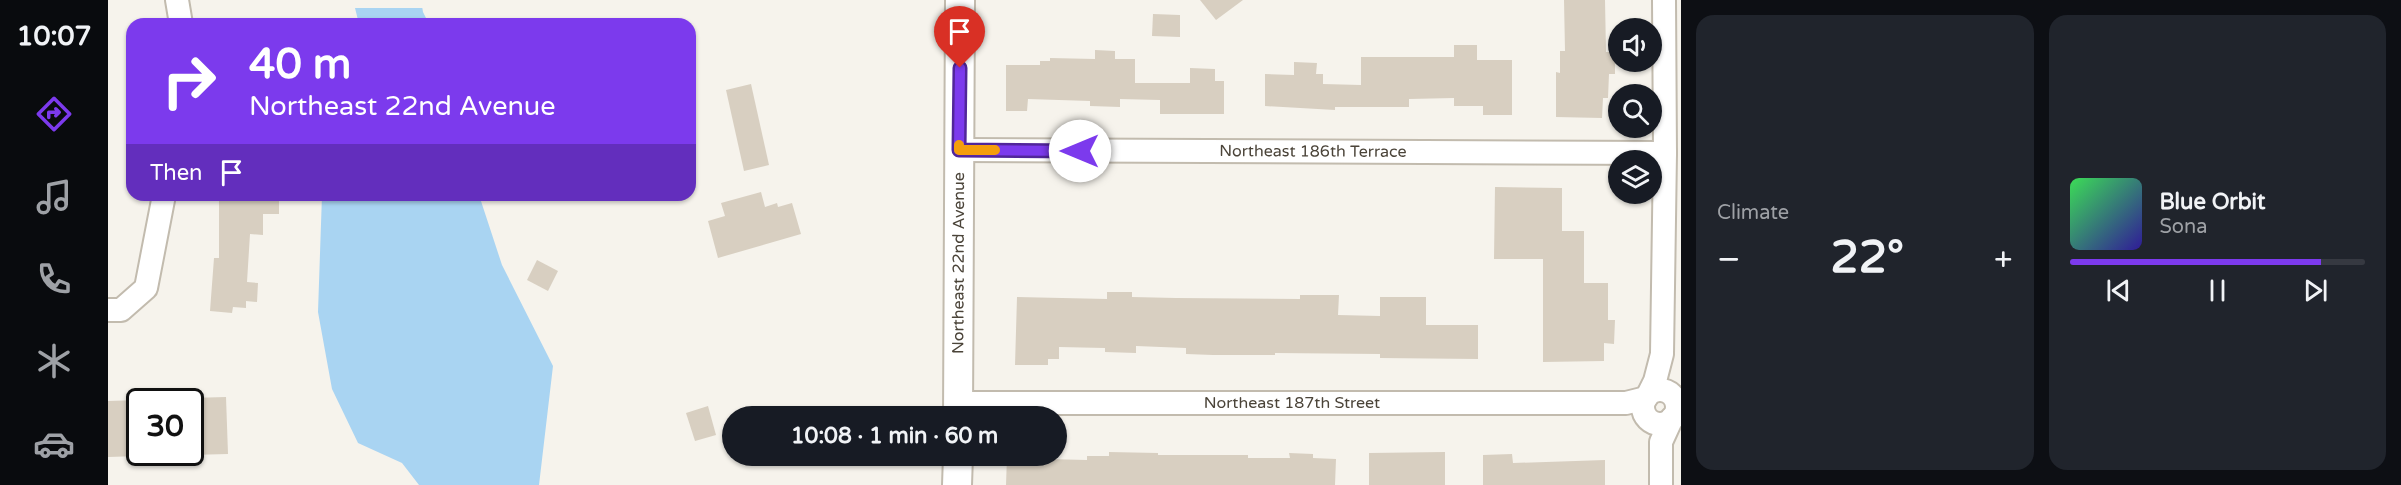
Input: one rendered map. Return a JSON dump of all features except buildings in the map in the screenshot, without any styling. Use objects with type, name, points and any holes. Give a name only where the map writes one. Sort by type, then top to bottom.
[{"type":"street","points":[[177,0],[180,18]]},
{"type":"street","name":"Northeast 22nd Avenue","points":[[958,406],[960,0]]},
{"type":"street","points":[[1661,485],[1661,442],[1673,407],[1662,354],[1665,153],[1664,0]]},
{"type":"street","name":"Northeast 186th Terrace","points":[[959,150],[1665,153]]},
{"type":"street","points":[[115,310],[146,288],[163,201]]},
{"type":"street","points":[[1643,406],[1655,381],[1662,354]]},
{"type":"street","points":[[1643,406],[1658,390],[1663,391],[1673,407]]},
{"type":"street","points":[[1643,406],[1658,424],[1673,407]]},
{"type":"street","points":[[1643,406],[1661,442]]},
{"type":"street","name":"Northeast 187th Street","points":[[1067,409],[1643,406]]},
{"type":"street","points":[[957,485],[958,466]]},
{"type":"water","points":[[353,0],[421,0],[426,18],[358,18]]},
{"type":"water","points":[[322,201],[481,201],[502,265],[553,366],[539,485],[419,485],[402,463],[358,443],[332,389],[318,312]]},
{"type":"pier","points":[[350,0],[424,0],[426,8],[351,8]]},
{"type":"slow traffic","points":[[959,145],[959,150],[995,150]]},
{"type":"route","points":[[960,68],[959,150],[1080,151]]}]
